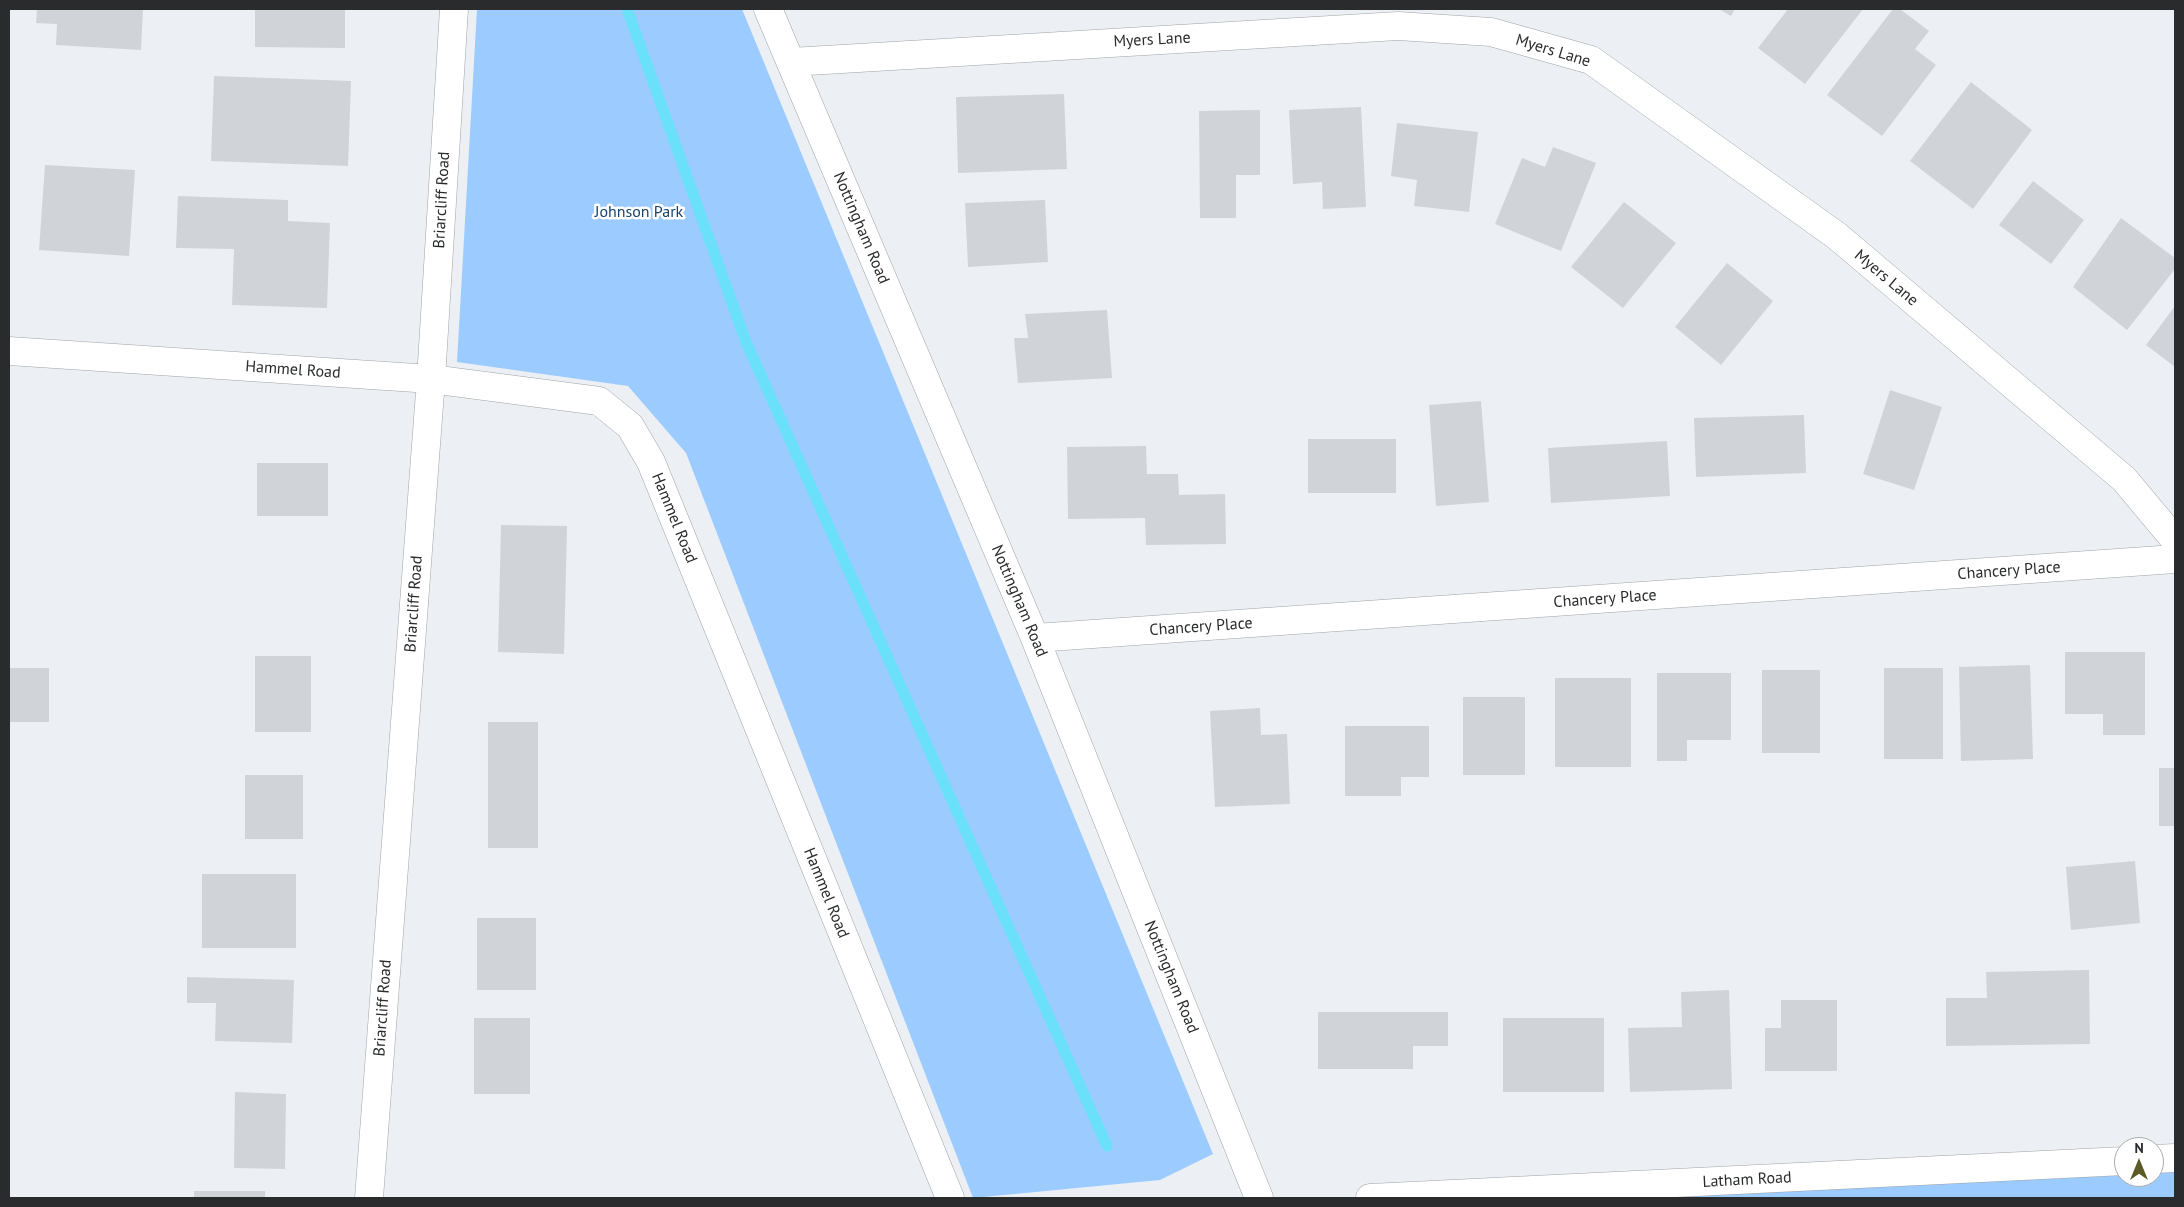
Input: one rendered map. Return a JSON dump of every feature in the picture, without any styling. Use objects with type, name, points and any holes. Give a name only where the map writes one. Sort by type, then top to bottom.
[{"type":"street","name":"Briarcliff Road","points":[[369,1198],[431,379],[454,9]]},
{"type":"street","name":"Nottingham Road","points":[[768,9],[1035,638],[1260,1198]]},
{"type":"street","name":"Myers Lane","points":[[791,62],[1398,26],[1491,32],[1591,60],[1837,236],[2124,479],[2175,540]]},
{"type":"street","name":"Hammel Road","points":[[9,351],[431,379],[599,401],[630,426],[651,462],[950,1198]]},
{"type":"street","name":"Chancery Place","points":[[1035,638],[2175,560]]},
{"type":"street","name":"Latham Road","points":[[1370,1198],[2114,1161]]},
{"type":"green space","name":"Johnson Park","points":[[477,9],[742,9],[1213,1154],[1160,1180],[973,1198],[686,453],[628,386],[457,362]]},
{"type":"green space","points":[[2175,1158],[2175,1198],[1370,1198],[2114,1161],[2114,1187],[2164,1187],[2164,1159]]},
{"type":"building","points":[[37,9],[143,9],[141,50],[56,45],[57,24],[36,23]]},
{"type":"building","points":[[255,9],[345,9],[345,48],[255,47]]},
{"type":"building","points":[[1719,9],[1735,9],[1731,16]]},
{"type":"building","points":[[1788,9],[1863,9],[1805,84],[1758,48]]},
{"type":"building","points":[[1893,9],[1900,9],[1929,31],[1915,49],[1936,65],[1882,136],[1827,95]]},
{"type":"building","points":[[214,76],[351,81],[348,166],[211,161]]},
{"type":"building","points":[[1971,82],[2032,130],[1973,209],[1910,161]]},
{"type":"building","points":[[1064,94],[1067,169],[958,173],[956,97]]},
{"type":"building","points":[[1361,107],[1366,207],[1323,209],[1322,182],[1293,184],[1289,110]]},
{"type":"building","points":[[1260,110],[1260,175],[1236,175],[1236,218],[1200,218],[1199,111]]},
{"type":"building","points":[[1397,123],[1478,132],[1469,212],[1414,206],[1417,180],[1391,176]]},
{"type":"building","points":[[1553,147],[1596,163],[1561,251],[1495,224],[1522,158],[1545,167]]},
{"type":"building","points":[[45,165],[135,170],[129,256],[39,250]]},
{"type":"building","points":[[2033,181],[2084,220],[2051,264],[1999,225]]},
{"type":"building","points":[[178,196],[288,200],[288,221],[330,223],[327,308],[232,305],[234,249],[176,248]]},
{"type":"building","points":[[1045,200],[1048,262],[968,267],[965,203]]},
{"type":"building","points":[[1624,202],[1676,243],[1623,308],[1571,267]]},
{"type":"building","points":[[2121,218],[2175,258],[2175,269],[2127,330],[2073,287]]},
{"type":"building","points":[[1727,263],[1773,301],[1721,365],[1675,327]]},
{"type":"building","points":[[2175,306],[2175,367],[2146,345]]},
{"type":"building","points":[[1107,310],[1112,378],[1018,383],[1014,338],[1028,338],[1025,314]]},
{"type":"building","points":[[1890,390],[1942,407],[1914,490],[1863,474]]},
{"type":"building","points":[[1481,401],[1489,502],[1436,506],[1429,405]]},
{"type":"building","points":[[1804,415],[1806,473],[1696,477],[1694,418]]},
{"type":"building","points":[[1308,439],[1396,439],[1396,493],[1308,493]]},
{"type":"building","points":[[1667,441],[1670,496],[1551,503],[1548,448]]},
{"type":"building","points":[[1146,446],[1147,474],[1178,474],[1179,495],[1225,494],[1226,544],[1146,545],[1145,518],[1068,519],[1067,447]]},
{"type":"building","points":[[257,463],[328,463],[328,516],[257,516]]},
{"type":"building","points":[[501,525],[567,526],[564,654],[498,652]]},
{"type":"building","points":[[2065,652],[2145,652],[2145,735],[2103,735],[2103,714],[2065,714]]},
{"type":"building","points":[[255,656],[311,656],[311,732],[255,732]]},
{"type":"building","points":[[2030,665],[2033,759],[1961,761],[1959,667]]},
{"type":"building","points":[[9,668],[49,668],[49,722],[9,722]]},
{"type":"building","points":[[1884,668],[1943,668],[1943,759],[1884,759]]},
{"type":"building","points":[[1762,670],[1820,670],[1820,753],[1762,753]]},
{"type":"building","points":[[1657,673],[1731,673],[1731,740],[1687,740],[1687,761],[1657,761]]},
{"type":"building","points":[[1555,678],[1631,678],[1631,767],[1555,767]]},
{"type":"building","points":[[1463,697],[1525,697],[1525,775],[1463,775]]},
{"type":"building","points":[[1260,708],[1261,735],[1287,734],[1290,804],[1215,807],[1210,711]]},
{"type":"building","points":[[488,722],[538,722],[538,848],[488,848]]},
{"type":"building","points":[[1345,726],[1429,726],[1429,777],[1401,777],[1401,796],[1345,796]]},
{"type":"building","points":[[2159,768],[2175,768],[2175,826],[2159,826]]},
{"type":"building","points":[[245,775],[303,775],[303,839],[245,839]]},
{"type":"building","points":[[2135,861],[2140,923],[2071,930],[2066,867]]},
{"type":"building","points":[[202,874],[296,874],[296,948],[202,948]]},
{"type":"building","points":[[477,918],[536,918],[536,990],[477,990]]},
{"type":"building","points":[[2089,970],[2090,1044],[1946,1046],[1946,998],[1987,998],[1986,972]]},
{"type":"building","points":[[187,977],[294,980],[292,1043],[215,1041],[216,1003],[187,1003]]},
{"type":"building","points":[[1729,990],[1732,1089],[1630,1092],[1628,1028],[1682,1027],[1681,992]]},
{"type":"building","points":[[1781,1000],[1837,1000],[1837,1071],[1765,1071],[1765,1028],[1781,1028]]},
{"type":"building","points":[[1318,1012],[1448,1012],[1448,1046],[1413,1046],[1413,1069],[1318,1069]]},
{"type":"building","points":[[474,1018],[530,1018],[530,1094],[474,1094]]},
{"type":"building","points":[[1503,1018],[1604,1018],[1604,1092],[1503,1092]]},
{"type":"building","points":[[235,1092],[286,1094],[285,1169],[234,1168]]},
{"type":"building","points":[[194,1191],[265,1191],[265,1198],[194,1198]]},
{"type":"waterway","points":[[627,9],[746,342],[1107,1146]]}]
